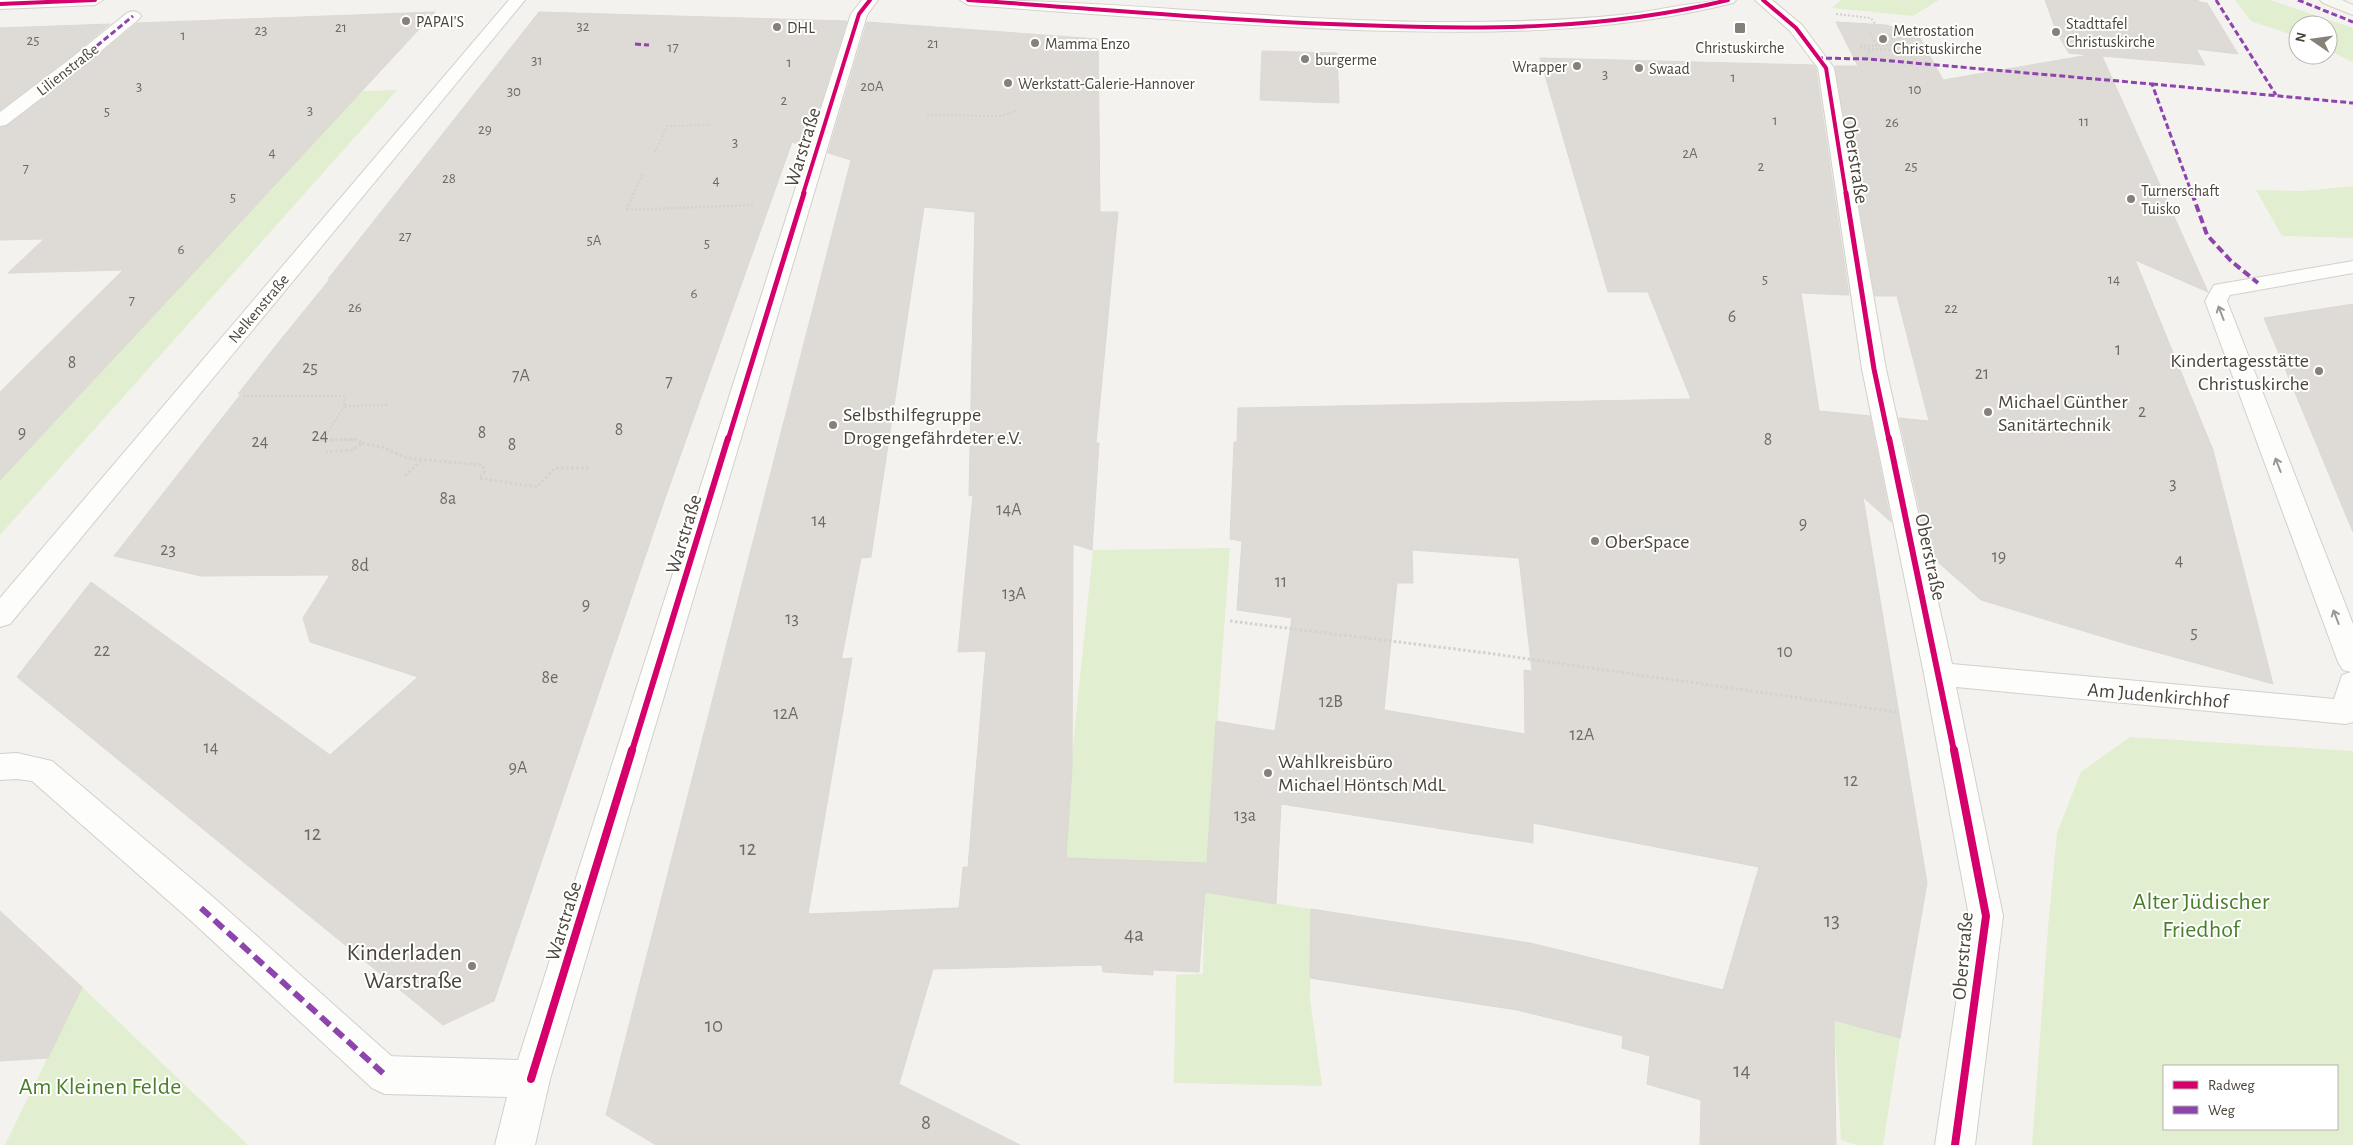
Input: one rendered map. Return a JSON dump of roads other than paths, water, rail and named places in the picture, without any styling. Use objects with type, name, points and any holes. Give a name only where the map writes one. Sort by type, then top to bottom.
[{"type":"main road","points":[[2328,0],[2353,10]]},
{"type":"street","points":[[0,4],[94,0]]},
{"type":"street","name":"Nelkenstraße","points":[[0,617],[517,0]]},
{"type":"street","name":"Warstraße","points":[[532,1079],[859,14],[870,0]]},
{"type":"street","points":[[968,0],[1303,23],[1492,27],[1607,22],[1660,15],[1728,0]]},
{"type":"street","name":"Oberstraße","points":[[1762,0],[1796,28],[1826,68],[1874,369],[1939,674],[1986,916],[1955,1145]]},
{"type":"street","name":"Lilienstraße","points":[[0,121],[76,63],[133,16]]},
{"type":"street","points":[[2353,267],[2222,290],[2216,301],[2353,662]]},
{"type":"street","name":"Am Judenkirchhof","points":[[1939,674],[2346,712],[2353,682]]},
{"type":"street","points":[[0,767],[17,766],[41,770],[200,908],[385,1075],[532,1079],[515,1145]]},
{"type":"place","name":"PAPAI'S","points":[[406,21]]},
{"type":"place","name":"DHL","points":[[777,27]]},
{"type":"place","name":"Christuskirche","points":[[1740,28]]},
{"type":"place","name":"Stadttafel Christuskirche","points":[[2056,32]]},
{"type":"place","name":"Metrostation Christuskirche","points":[[1883,39]]},
{"type":"place","name":"Mamma Enzo","points":[[1035,43]]},
{"type":"place","name":"burgerme","points":[[1305,59]]},
{"type":"place","name":"Wrapper","points":[[1577,66]]},
{"type":"place","name":"Swaad","points":[[1639,68]]},
{"type":"place","name":"Werkstatt-Galerie-Hannover","points":[[1008,83]]},
{"type":"place","name":"Turnerschaft Tuisko","points":[[2131,199]]},
{"type":"place","name":"Kindertagesstätte Christuskirche","points":[[2319,371]]},
{"type":"place","name":"Michael Günther Sanitärtechnik","points":[[1988,412]]},
{"type":"place","name":"Selbsthilfegruppe Drogengefährdeter e.V.","points":[[833,425]]},
{"type":"place","name":"OberSpace","points":[[1595,541]]},
{"type":"place","name":"Wahlkreisbüro Michael Höntsch MdL","points":[[1268,773]]},
{"type":"place","name":"Kinderladen Warstraße","points":[[472,966]]},
{"type":"park label","name":"Alter Jüdischer Friedhof","points":[[2201,915]]},
{"type":"park label","name":"Am Kleinen Felde","points":[[100,1086]]}]
